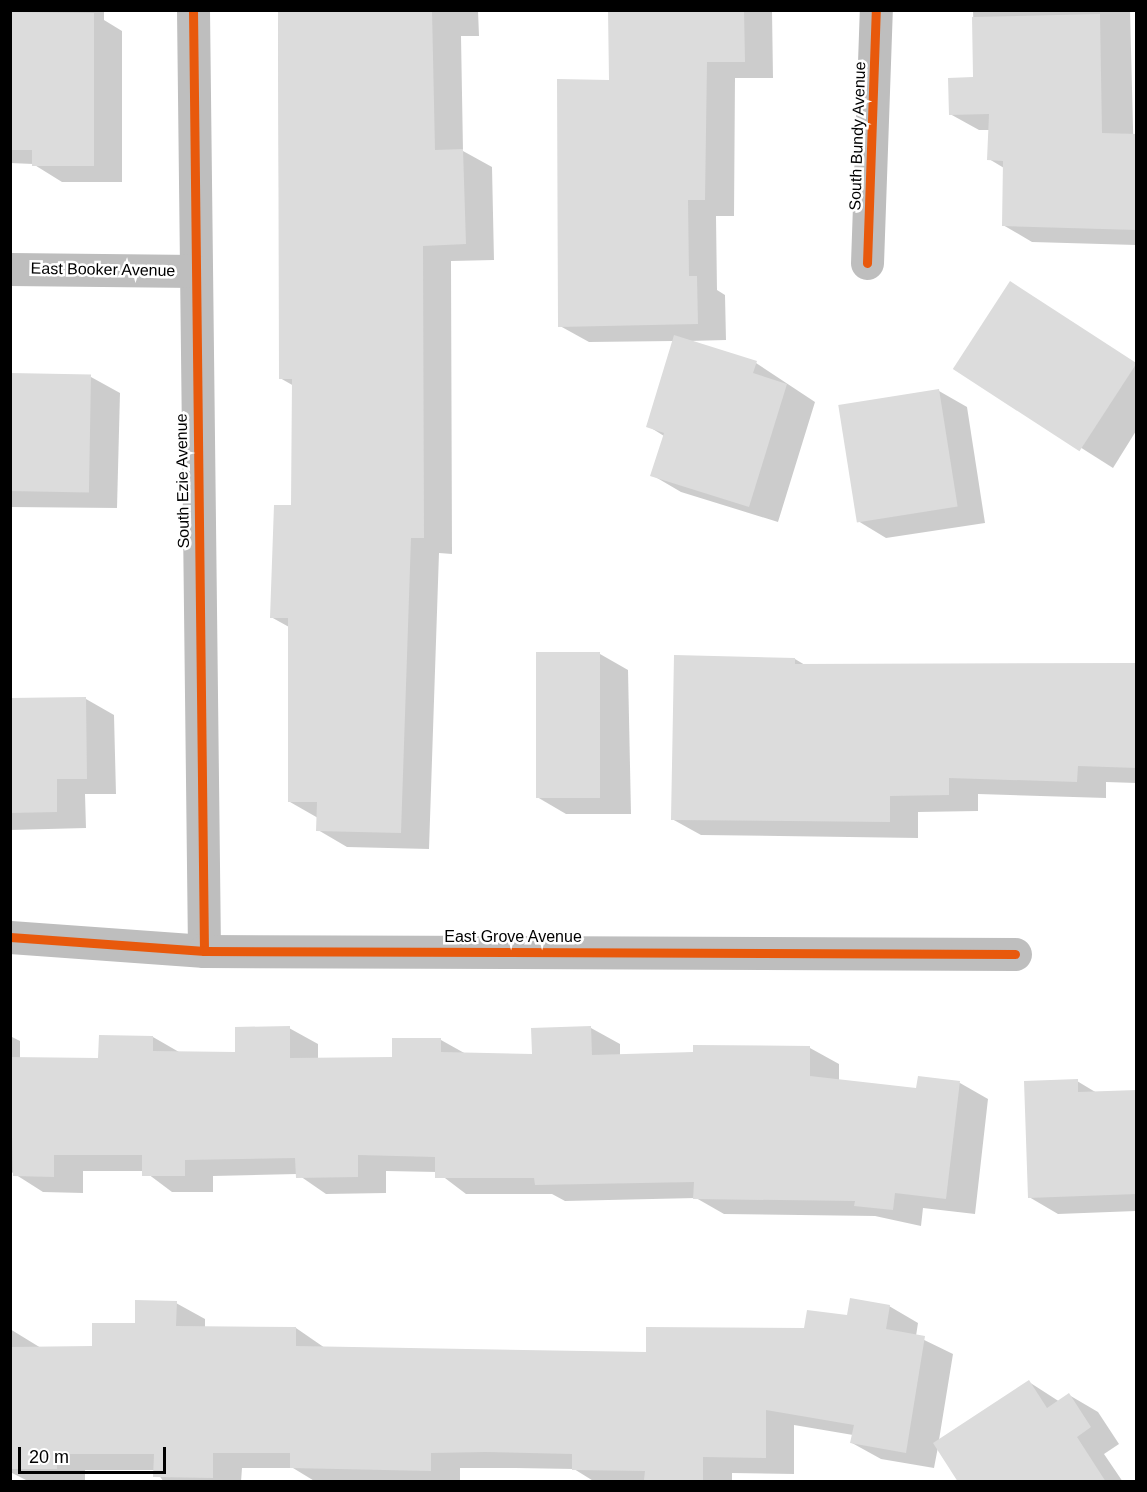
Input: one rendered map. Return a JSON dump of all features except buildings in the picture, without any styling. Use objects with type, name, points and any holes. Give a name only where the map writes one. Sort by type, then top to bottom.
[{"type":"street","name":"South Ezie Avenue","points":[[193,10],[204,951]]},
{"type":"street","name":"South Bundy Avenue","points":[[867,263],[876,10]]},
{"type":"street","name":"East Booker Avenue","points":[[10,269],[195,271]]},
{"type":"street","name":"East Grove Avenue","points":[[10,937],[204,951],[1015,954]]},
{"type":"cycle path","points":[[193,10],[204,951]]},
{"type":"cycle path","points":[[867,263],[876,10]]},
{"type":"cycle path","points":[[10,937],[204,951],[1015,954]]}]
